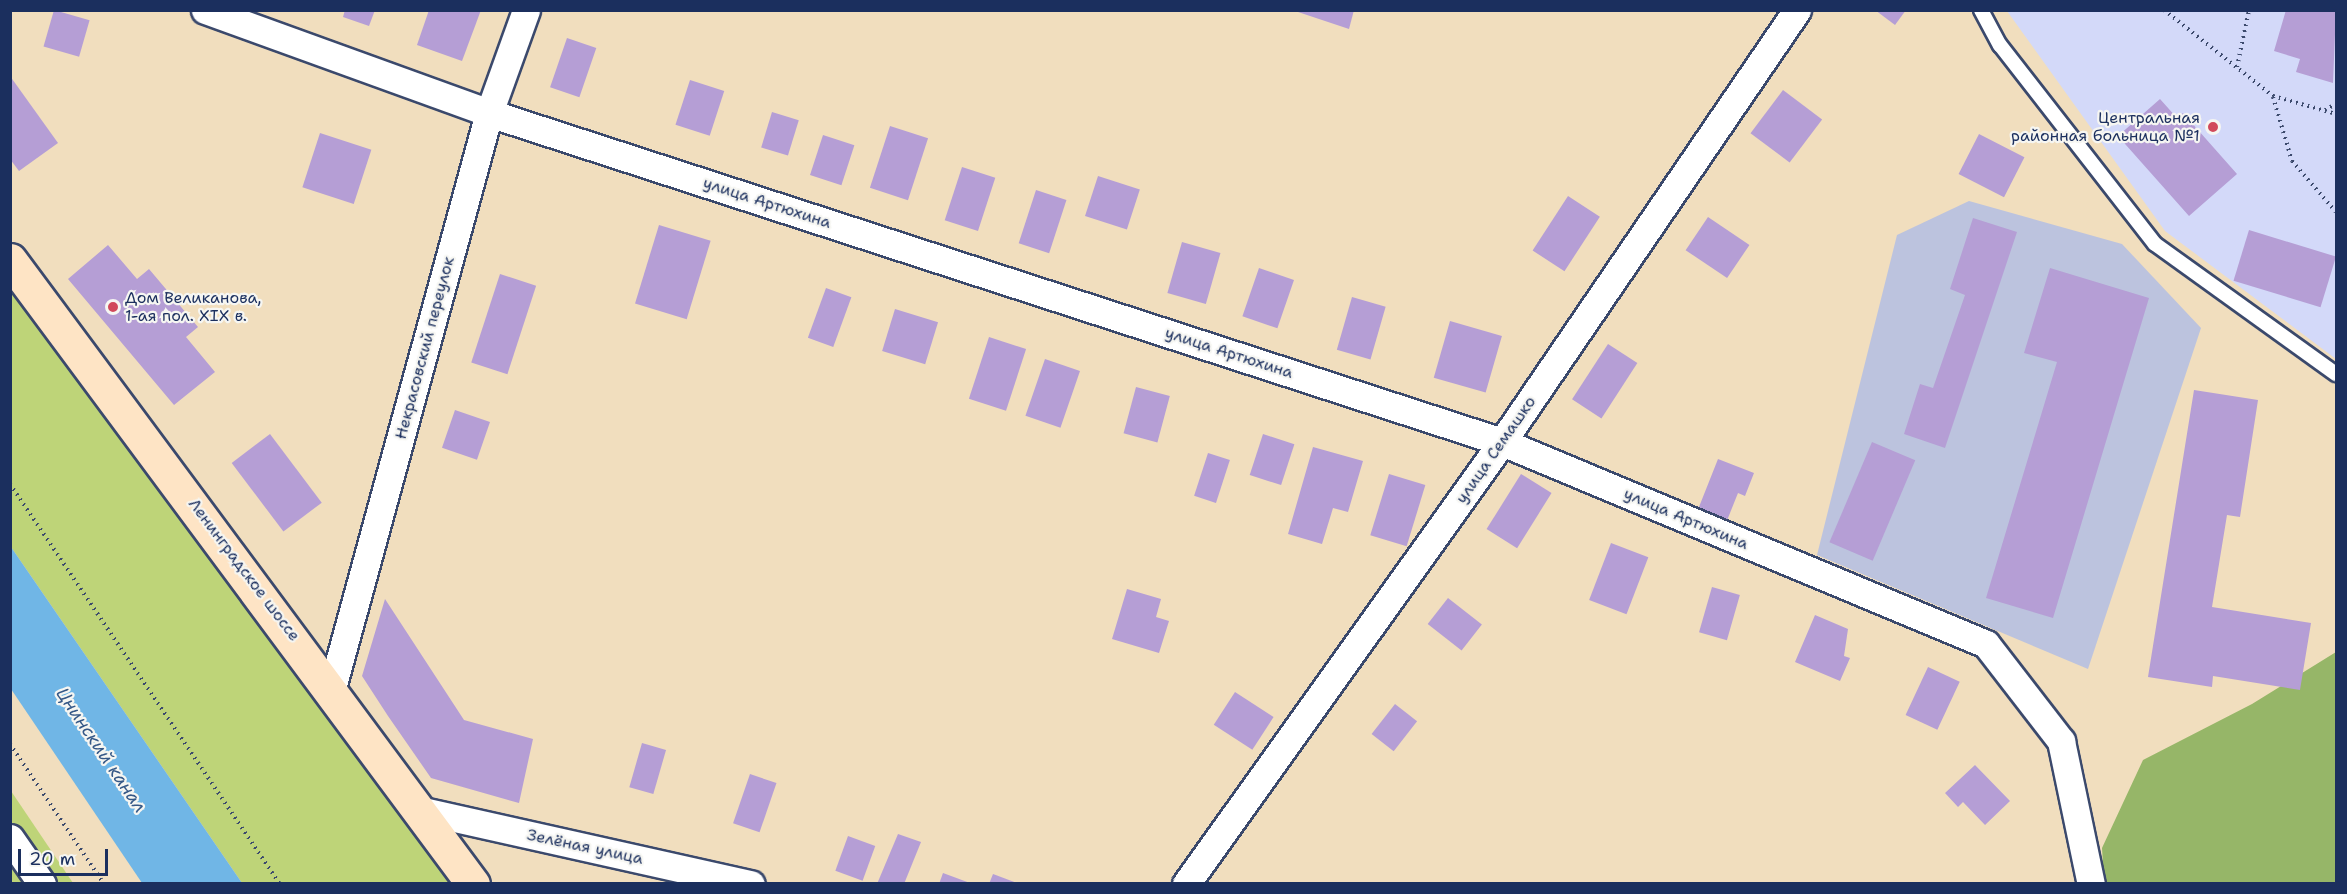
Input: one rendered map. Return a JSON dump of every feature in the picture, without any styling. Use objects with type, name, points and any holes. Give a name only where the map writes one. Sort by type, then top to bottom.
[{"type":"street","name":"улица Артюхина","points":[[206,10],[489,113],[1502,442],[1986,644],[2061,741],[2091,884]]},
{"type":"street","name":"Некрасовский переулок","points":[[332,688],[489,113],[526,10]]},
{"type":"street","name":"улица Семашко","points":[[1186,884],[1502,442],[1797,10]]},
{"type":"street","name":"Ленинградское шоссе","points":[[10,260],[332,688],[473,884]]},
{"type":"street","name":"Зелёная улица","points":[[419,810],[752,884]]},
{"type":"street","points":[[10,838],[42,884]]},
{"type":"lane","points":[[1982,10],[2000,45],[2155,244],[2337,374]]},
{"type":"path","points":[[2164,10],[2273,96],[2337,114]]},
{"type":"path","points":[[2236,67],[2249,10]]},
{"type":"path","points":[[2273,96],[2292,161],[2337,212]]},
{"type":"path","points":[[2324,111],[2337,104]]},
{"type":"path","points":[[10,484],[280,884]]},
{"type":"path","points":[[10,744],[104,884]]},
{"type":"shaded area","name":"Центральная районная больница №1","points":[[2007,11],[2336,11],[2336,359],[2165,231]]},
{"type":"shaded area","points":[[1969,201],[2122,244],[2201,328],[2088,669],[1817,555],[1897,235]]},
{"type":"green space","points":[[10,291],[453,883],[242,883],[11,547]]},
{"type":"green space","points":[[2336,652],[2336,883],[2104,883],[2102,848],[2143,760],[2252,704]]},
{"type":"green space","points":[[11,791],[73,883],[11,883]]},
{"type":"water","name":"Цнинский канал","points":[[10,547],[242,883],[142,883],[11,689]]},
{"type":"building","points":[[54,10],[90,20],[79,57],[44,47]]},
{"type":"building","points":[[345,10],[375,10],[369,26],[343,17]]},
{"type":"building","points":[[429,10],[481,10],[462,61],[417,45]]},
{"type":"building","points":[[1292,10],[1354,10],[1349,29]]},
{"type":"building","points":[[1875,10],[1906,10],[1895,25]]},
{"type":"building","points":[[2286,10],[2336,10],[2333,83],[2296,72],[2300,59],[2274,51]]},
{"type":"building","points":[[567,38],[596,48],[579,97],[550,87]]},
{"type":"building","points":[[10,76],[58,143],[19,171],[10,159]]},
{"type":"building","points":[[690,80],[724,91],[710,136],[675,125]]},
{"type":"building","points":[[1783,90],[1822,119],[1790,163],[1751,133]]},
{"type":"building","points":[[2160,99],[2177,118],[2183,113],[2237,174],[2189,216],[2118,136]]},
{"type":"building","points":[[772,112],[799,120],[788,156],[761,147]]},
{"type":"building","points":[[890,126],[928,138],[908,200],[870,188]]},
{"type":"building","points":[[320,133],[371,150],[354,204],[302,187]]},
{"type":"building","points":[[1979,134],[2024,157],[2004,197],[1959,174]]},
{"type":"building","points":[[823,135],[854,145],[841,185],[810,175]]},
{"type":"building","points":[[962,167],[995,178],[978,231],[945,220]]},
{"type":"building","points":[[1098,176],[1140,190],[1127,230],[1085,216]]},
{"type":"building","points":[[1036,190],[1066,200],[1049,253],[1019,243]]},
{"type":"building","points":[[1568,196],[1600,217],[1564,271],[1533,251]]},
{"type":"building","points":[[1708,217],[1749,245],[1727,278],[1686,250]]},
{"type":"building","points":[[1973,218],[2017,232],[1945,448],[1904,434],[1920,384],[1933,388],[1965,295],[1950,289]]},
{"type":"building","points":[[659,225],[711,241],[687,319],[635,303]]},
{"type":"building","points":[[2249,230],[2336,257],[2321,307],[2234,281]]},
{"type":"building","points":[[1182,242],[1220,253],[1206,304],[1167,293]]},
{"type":"building","points":[[108,245],[137,279],[149,269],[198,327],[186,337],[215,372],[174,405],[68,279]]},
{"type":"building","points":[[1259,268],[1294,280],[1277,328],[1242,316]]},
{"type":"building","points":[[2050,268],[2149,298],[2053,618],[1986,598],[2057,362],[2024,353]]},
{"type":"building","points":[[500,274],[536,286],[507,374],[471,362]]},
{"type":"building","points":[[826,288],[851,297],[833,347],[808,338]]},
{"type":"building","points":[[1352,297],[1386,307],[1370,360],[1337,350]]},
{"type":"building","points":[[895,309],[938,322],[925,364],[882,351]]},
{"type":"building","points":[[1450,321],[1502,336],[1486,393],[1434,378]]},
{"type":"building","points":[[989,337],[1026,349],[1006,411],[969,399]]},
{"type":"building","points":[[1608,344],[1637,363],[1601,418],[1572,399]]},
{"type":"building","points":[[1045,359],[1080,371],[1060,428],[1025,416]]},
{"type":"building","points":[[1136,387],[1170,396],[1157,442],[1124,433]]},
{"type":"building","points":[[2194,390],[2258,400],[2240,517],[2227,515],[2212,607],[2311,623],[2300,690],[2213,676],[2212,687],[2148,677]]},
{"type":"building","points":[[455,410],[490,422],[477,460],[442,448]]},
{"type":"building","points":[[270,434],[322,503],[283,532],[232,463]]},
{"type":"building","points":[[1263,434],[1294,444],[1281,485],[1250,475]]},
{"type":"building","points":[[1872,442],[1915,460],[1873,561],[1829,542]]},
{"type":"building","points":[[1313,447],[1363,461],[1348,512],[1333,508],[1322,544],[1288,534]]},
{"type":"building","points":[[1208,453],[1230,460],[1216,503],[1194,496]]},
{"type":"building","points":[[1718,459],[1754,473],[1745,496],[1738,493],[1726,523],[1697,512]]},
{"type":"building","points":[[1389,474],[1425,485],[1407,546],[1370,535]]},
{"type":"building","points":[[1521,474],[1552,493],[1517,548],[1487,529]]},
{"type":"building","points":[[1611,543],[1648,557],[1626,614],[1589,600]]},
{"type":"building","points":[[1712,587],[1740,595],[1727,640],[1699,632]]},
{"type":"building","points":[[1127,589],[1161,599],[1156,617],[1169,621],[1159,653],[1112,639]]},
{"type":"building","points":[[1448,598],[1482,624],[1462,650],[1428,624]]},
{"type":"building","points":[[385,599],[464,720],[533,739],[519,803],[431,778],[388,716],[362,676]]},
{"type":"building","points":[[1815,615],[1848,629],[1844,656],[1850,658],[1840,681],[1795,662]]},
{"type":"building","points":[[1928,667],[1960,682],[1937,730],[1906,715]]},
{"type":"building","points":[[1235,692],[1274,717],[1252,750],[1214,725]]},
{"type":"building","points":[[1395,704],[1417,721],[1394,751],[1372,734]]},
{"type":"building","points":[[642,743],[666,750],[653,794],[629,787]]},
{"type":"building","points":[[1975,765],[2010,801],[1985,825],[1963,802],[1958,807],[1945,793]]},
{"type":"building","points":[[750,774],[776,783],[760,832],[733,823]]},
{"type":"building","points":[[898,834],[921,842],[904,884],[877,884]]},
{"type":"building","points":[[848,836],[875,846],[863,881],[835,871]]},
{"type":"building","points":[[943,873],[970,883],[970,884],[939,884]]},
{"type":"building","points":[[993,874],[1017,883],[1017,884],[989,884]]},
{"type":"place","name":"Центральная районная больница №1","points":[[2213,127]]},
{"type":"place","name":"Дом Великанова, 1-ая пол. XIX в.","points":[[113,307]]}]
